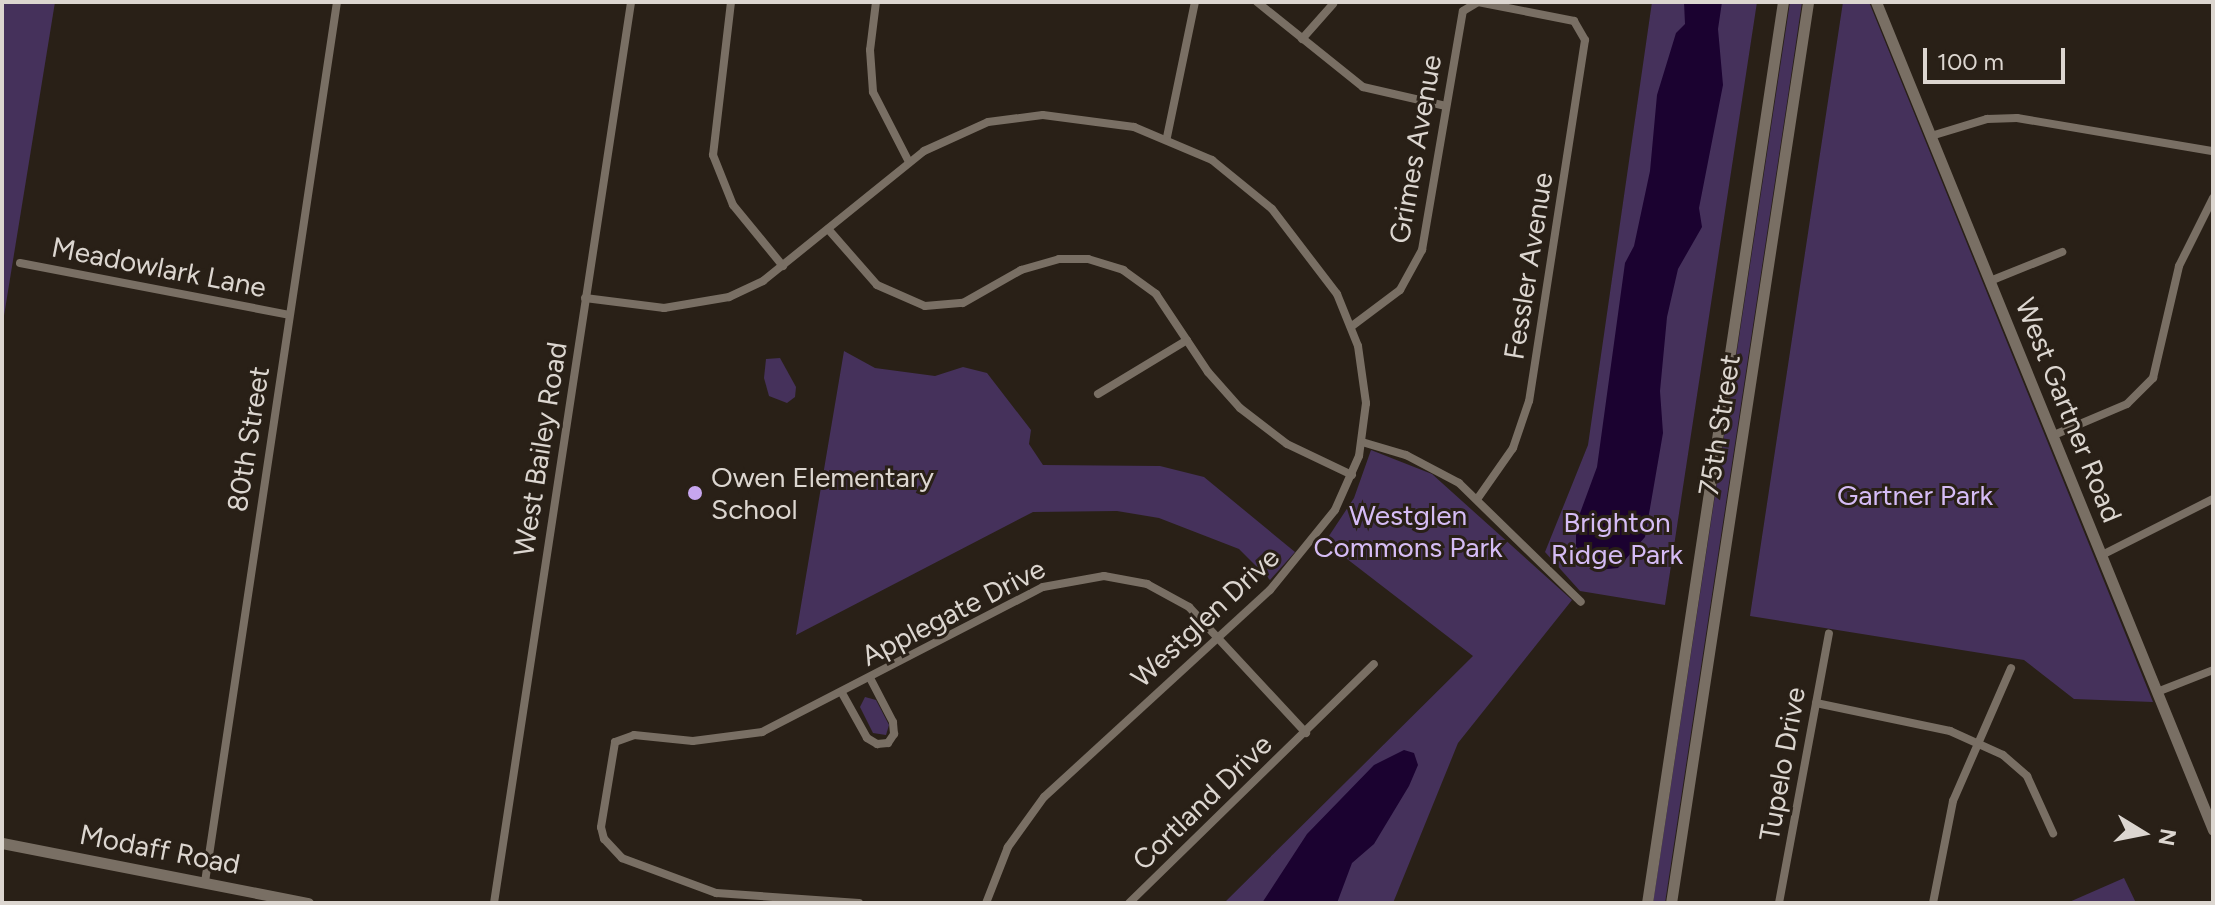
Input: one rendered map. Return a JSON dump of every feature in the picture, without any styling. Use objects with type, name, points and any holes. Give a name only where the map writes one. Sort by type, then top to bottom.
[{"type":"main road","name":"75th Street","points":[[1647,903],[1783,2]]},
{"type":"main road","name":"75th Street","points":[[1671,903],[1808,2]]},
{"type":"main road","name":"West Gartner Road","points":[[1880,4],[2213,830]]},
{"type":"main road","name":"Modaff Road","points":[[2,843],[308,903]]},
{"type":"street","name":"80th Street","points":[[205,882],[337,2]]},
{"type":"street","name":"West Bailey Road","points":[[494,903],[631,2]]},
{"type":"street","points":[[731,2],[713,155],[733,205],[783,266]]},
{"type":"street","points":[[876,2],[870,50],[873,92],[909,162]]},
{"type":"street","points":[[1167,137],[1195,2]]},
{"type":"street","points":[[1257,2],[1363,87],[1446,106]]},
{"type":"street","points":[[1302,39],[1333,4]]},
{"type":"street","name":"Grimes Avenue","points":[[1352,326],[1400,290],[1417,261],[1460,19],[1471,4],[1568,19],[1582,28]]},
{"type":"street","name":"Fessler Avenue","points":[[1478,498],[1513,448],[1529,401],[1585,40],[1582,28]]},
{"type":"street","name":"Westglen Drive","points":[[585,298],[654,308],[694,306],[751,287],[783,266],[909,162],[966,130],[1028,116],[1091,119],[1167,137],[1229,171],[1272,209],[1326,278],[1352,326],[1364,378],[1362,442],[1352,475],[1335,510],[1303,554],[1220,637],[1044,797],[1008,847],[986,903]]},
{"type":"street","points":[[1931,136],[1987,119],[2017,118],[2213,151]]},
{"type":"street","points":[[2054,435],[2127,404],[2153,378],[2179,266],[2213,198]]},
{"type":"street","points":[[828,229],[877,285],[925,306],[963,303],[1037,263],[1073,258],[1103,263],[1146,285],[1224,391],[1261,426],[1352,475]]},
{"type":"street","points":[[1990,281],[2062,252]]},
{"type":"street","name":"Meadowlark Lane","points":[[20,263],[289,315]]},
{"type":"street","points":[[1098,394],[1187,340]]},
{"type":"street","points":[[1362,442],[1424,463],[1478,498],[1581,602]]},
{"type":"street","points":[[2102,555],[2213,499]]},
{"type":"street","name":"Applegate Drive","points":[[859,903],[743,896],[691,887],[622,858],[607,844],[601,821],[612,747],[619,738],[634,735],[693,741],[750,735],[842,693],[1018,599],[1079,578],[1116,577],[1159,589],[1189,607],[1306,733]]},
{"type":"street","name":"Tupelo Drive","points":[[1779,903],[1829,634]]},
{"type":"street","name":"Cortland Drive","points":[[1129,903],[1374,664]]},
{"type":"street","points":[[1933,903],[1946,824],[2011,668]]},
{"type":"street","points":[[2157,692],[2213,670]]},
{"type":"street","points":[[842,693],[867,738],[877,744],[888,743],[894,734],[893,722],[870,678]]},
{"type":"street","points":[[1816,703],[1912,721],[1978,742],[2023,770],[2053,833]]},
{"type":"green space","points":[[2,2],[55,2],[2,328]]},
{"type":"green space","name":"Brighton Ridge Park","points":[[1652,2],[1757,2],[1665,605],[1580,591],[1545,552],[1588,445]]},
{"type":"green space","points":[[1790,2],[1802,2],[1788,96],[1665,903],[1653,903]]},
{"type":"green space","name":"Gartner Park","points":[[1843,2],[1869,2],[2153,702],[2074,699],[2024,660],[1750,616]]},
{"type":"green space","points":[[844,351],[875,368],[935,376],[963,367],[987,373],[1031,430],[1029,444],[1043,465],[1160,466],[1204,477],[1295,552],[1270,580],[1239,549],[1159,518],[1117,511],[1033,512],[796,635]]},
{"type":"green space","points":[[780,358],[796,387],[795,397],[787,403],[769,396],[764,378],[766,359]]},
{"type":"green space","name":"Westglen Commons Park","points":[[1371,450],[1432,474],[1572,600],[1458,743],[1393,903],[1224,903],[1473,656],[1325,542],[1354,498]]},
{"type":"green space","points":[[865,697],[876,700],[889,725],[886,735],[873,733],[860,707]]},
{"type":"green space","points":[[2124,878],[2136,903],[2067,903]]},
{"type":"shaded area","points":[[1684,2],[1722,2],[1718,29],[1723,85],[1699,208],[1702,227],[1678,269],[1667,317],[1660,391],[1663,433],[1645,537],[1618,568],[1597,570],[1588,554],[1576,547],[1576,524],[1597,467],[1625,263],[1634,246],[1650,171],[1657,95],[1676,33],[1685,24]]},
{"type":"shaded area","points":[[1404,750],[1414,753],[1418,765],[1409,786],[1374,844],[1352,863],[1337,903],[1262,903],[1307,834],[1374,765]]},
{"type":"place","name":"Owen Elementary School","points":[[695,493]]}]
